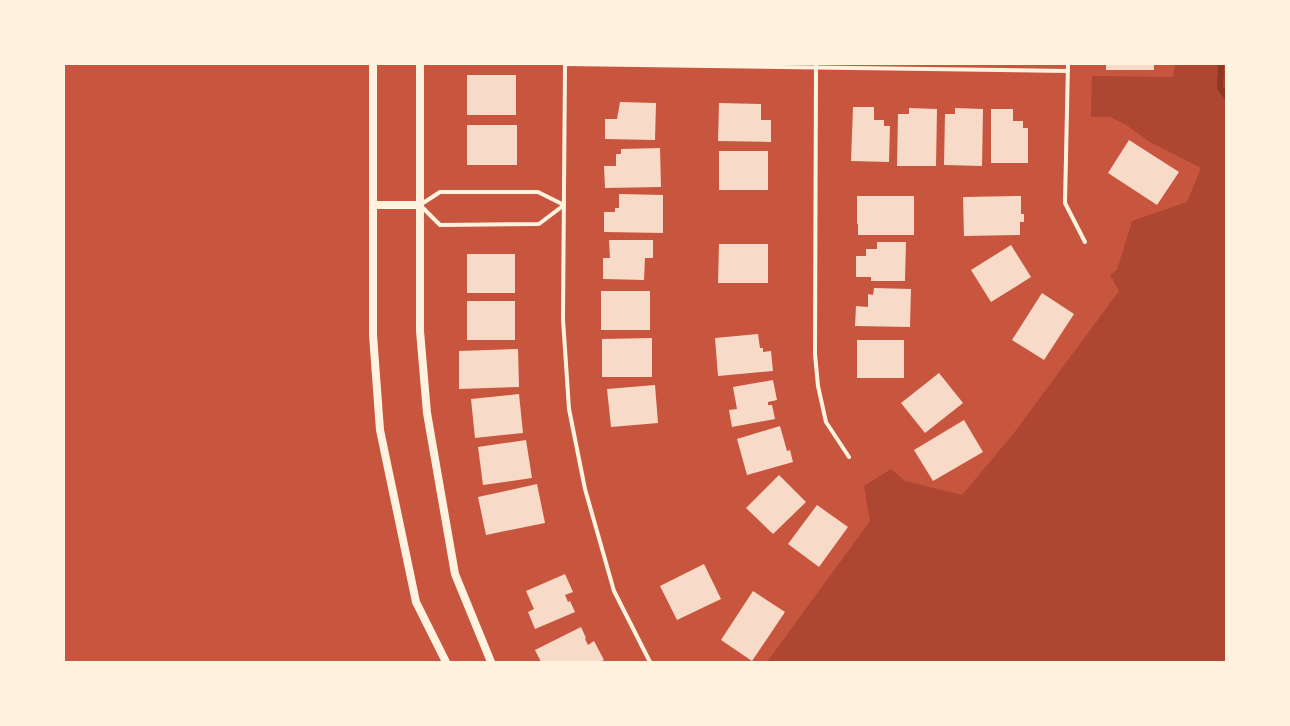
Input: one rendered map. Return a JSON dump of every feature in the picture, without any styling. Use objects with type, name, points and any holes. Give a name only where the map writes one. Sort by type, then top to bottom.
[{"type":"main road","points":[[373,64],[373,335],[380,430],[416,602],[446,662]]},
{"type":"main road","points":[[420,64],[420,331],[427,413],[455,574],[491,662]]},
{"type":"main road","points":[[373,205],[420,205]]},
{"type":"street","points":[[650,662],[614,591],[585,489],[569,409],[563,319],[565,64],[1068,70]]},
{"type":"street","points":[[1068,64],[1065,203],[1085,242]]},
{"type":"street","points":[[816,66],[815,354],[818,386],[826,422],[849,457]]},
{"type":"street","points":[[440,192],[538,192],[564,205],[539,224],[440,225],[420,205],[440,192]]},
{"type":"shaded area","points":[[1175,64],[1226,64],[1226,662],[767,662],[870,521],[864,486],[891,469],[905,481],[962,495],[1014,433],[1119,291],[1110,275],[1117,270],[1132,221],[1187,202],[1201,168],[1150,142],[1126,125],[1110,117],[1091,117],[1092,76],[1173,77]]},
{"type":"building","points":[[1106,64],[1154,64],[1154,70],[1106,70]]},
{"type":"building","points":[[467,75],[516,75],[516,115],[467,115]]},
{"type":"building","points":[[620,102],[656,103],[655,140],[605,139],[605,119],[617,119]]},
{"type":"building","points":[[719,103],[761,104],[761,120],[771,120],[771,142],[718,141]]},
{"type":"building","points":[[853,107],[874,107],[874,120],[884,120],[884,126],[890,126],[889,162],[851,161]]},
{"type":"building","points":[[909,108],[937,109],[936,166],[897,166],[898,114],[909,114]]},
{"type":"building","points":[[955,108],[983,109],[982,166],[944,165],[945,114],[955,114]]},
{"type":"building","points":[[991,109],[1013,109],[1013,121],[1023,121],[1023,128],[1028,128],[1028,163],[991,163]]},
{"type":"building","points":[[467,125],[517,125],[517,165],[467,165]]},
{"type":"building","points":[[1129,140],[1179,172],[1157,205],[1108,173]]},
{"type":"building","points":[[660,148],[661,187],[605,188],[604,166],[616,166],[616,154],[621,154],[621,149]]},
{"type":"building","points":[[719,151],[768,151],[768,190],[719,190]]},
{"type":"building","points":[[619,194],[663,195],[663,233],[604,232],[604,212],[615,212],[615,208],[619,208]]},
{"type":"building","points":[[857,196],[914,196],[914,235],[858,235]]},
{"type":"building","points":[[1021,196],[1021,214],[1024,214],[1024,222],[1020,222],[1020,235],[964,236],[963,197]]},
{"type":"building","points":[[609,240],[653,240],[653,258],[645,258],[644,280],[603,279],[603,258],[610,258]]},
{"type":"building","points":[[877,242],[906,242],[905,281],[871,281],[871,277],[856,277],[856,256],[866,256],[866,249],[877,249]]},
{"type":"building","points":[[719,244],[768,244],[768,283],[718,283]]},
{"type":"building","points":[[1011,245],[1031,277],[991,302],[971,270]]},
{"type":"building","points":[[467,254],[515,254],[515,293],[467,293]]},
{"type":"building","points":[[874,288],[911,289],[910,327],[855,326],[856,306],[868,307],[868,294],[873,295]]},
{"type":"building","points":[[601,291],[650,291],[650,330],[601,330]]},
{"type":"building","points":[[1042,293],[1074,314],[1044,360],[1012,340]]},
{"type":"building","points":[[467,301],[515,301],[515,340],[467,340]]},
{"type":"building","points":[[758,334],[760,348],[763,348],[763,352],[771,351],[773,371],[718,376],[715,338]]},
{"type":"building","points":[[652,338],[652,377],[602,377],[602,339]]},
{"type":"building","points":[[857,340],[904,340],[904,378],[857,378]]},
{"type":"building","points":[[518,349],[519,387],[459,389],[459,351]]},
{"type":"building","points":[[939,373],[963,403],[925,433],[901,403]]},
{"type":"building","points":[[773,380],[777,400],[768,402],[768,405],[772,405],[775,419],[732,427],[729,410],[737,409],[733,387]]},
{"type":"building","points":[[655,385],[658,423],[611,427],[607,389]]},
{"type":"building","points":[[519,394],[523,433],[475,438],[471,399]]},
{"type":"building","points":[[964,420],[983,452],[933,481],[914,450]]},
{"type":"building","points":[[780,426],[787,451],[790,450],[793,462],[747,475],[737,439]]},
{"type":"building","points":[[526,440],[532,478],[483,485],[478,447]]},
{"type":"building","points":[[779,475],[806,502],[773,534],[746,508]]},
{"type":"building","points":[[537,484],[545,523],[486,535],[478,497]]},
{"type":"building","points":[[817,505],[848,527],[819,567],[788,544]]},
{"type":"building","points":[[704,564],[721,599],[677,620],[660,586]]},
{"type":"building","points":[[565,574],[573,592],[565,595],[568,602],[570,601],[575,612],[535,629],[528,612],[534,609],[526,591]]},
{"type":"building","points":[[753,591],[785,612],[752,661],[721,640]]},
{"type":"building","points":[[581,627],[588,645],[594,641],[604,660],[599,662],[541,662],[535,650]]},
{"type":"waterway","points":[[1221,64],[1220,88],[1226,96]]}]
